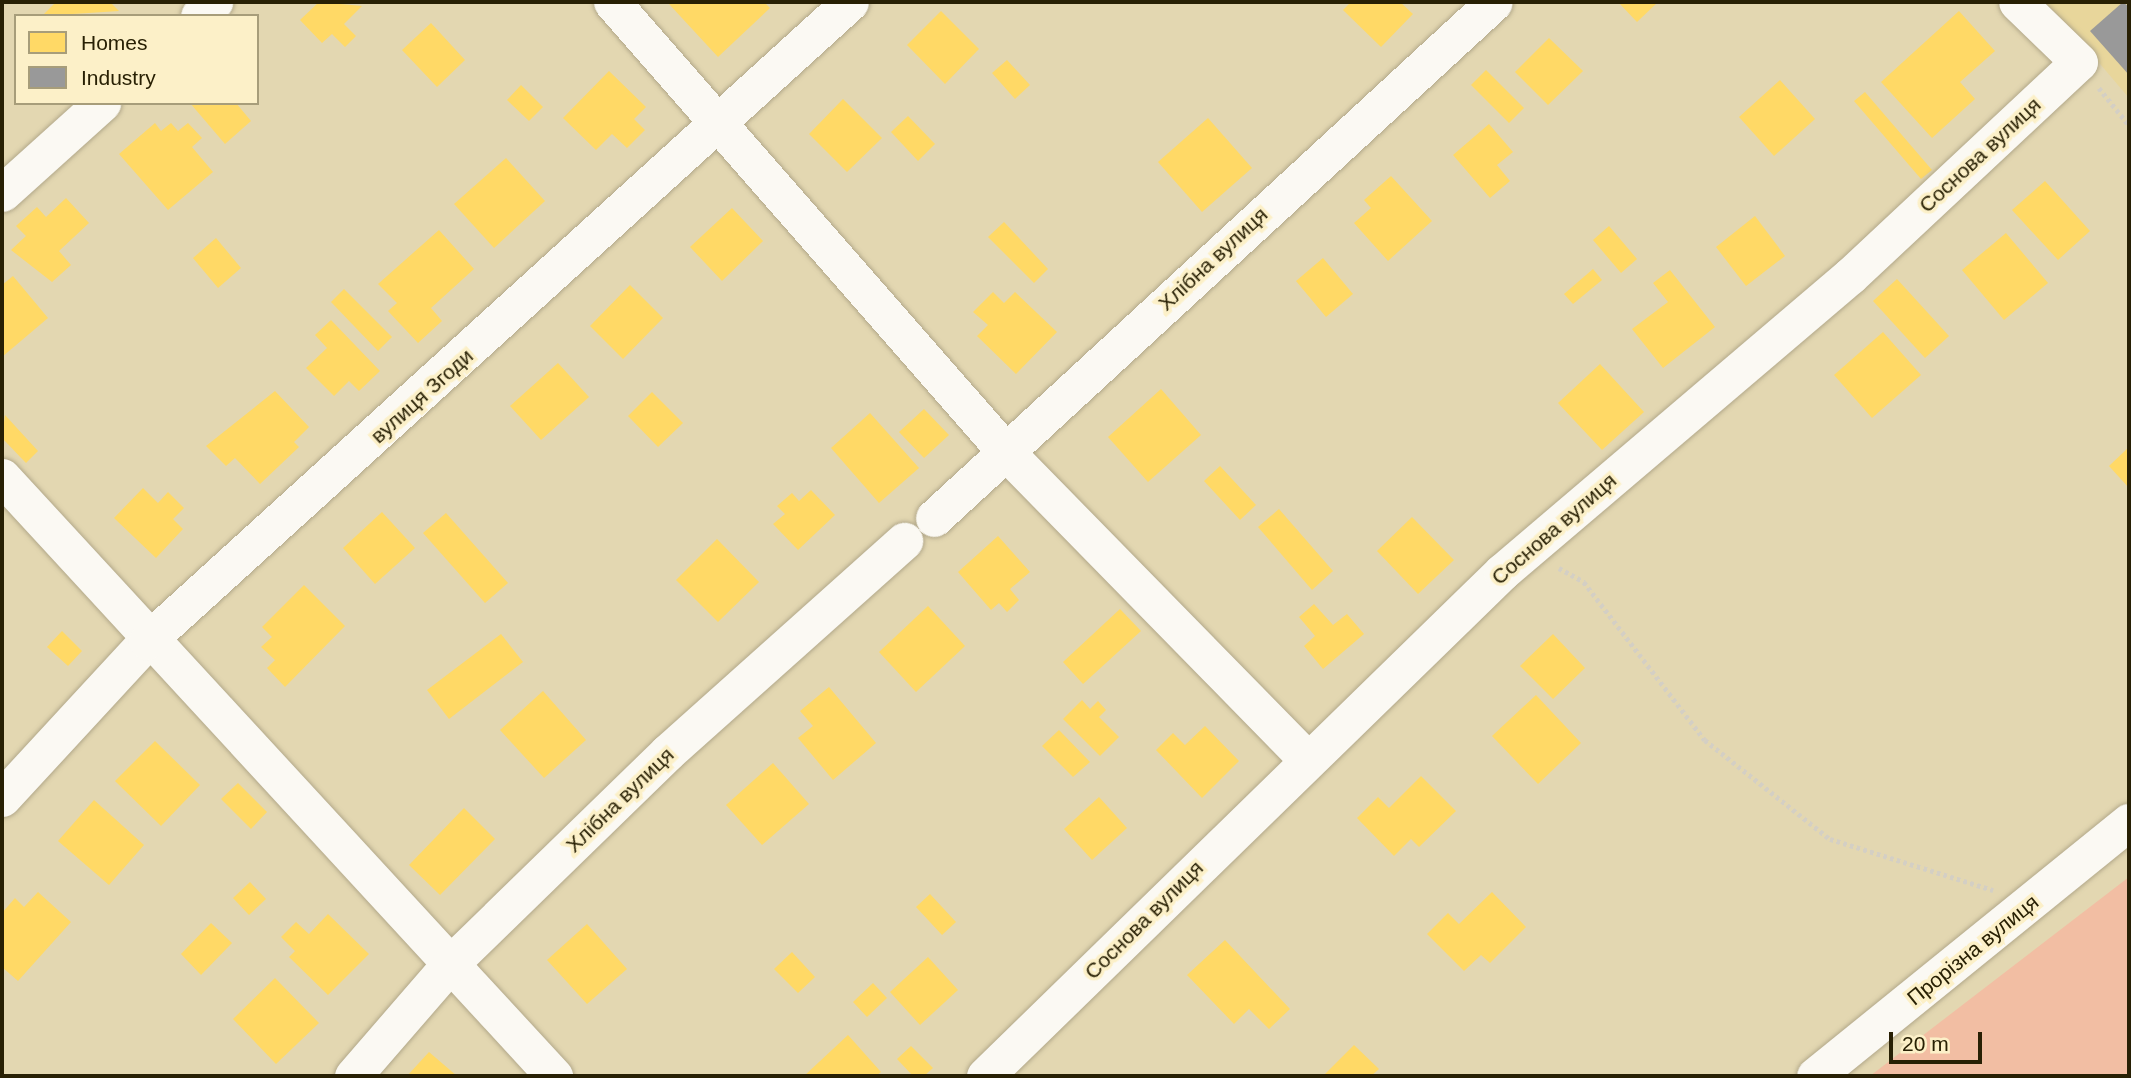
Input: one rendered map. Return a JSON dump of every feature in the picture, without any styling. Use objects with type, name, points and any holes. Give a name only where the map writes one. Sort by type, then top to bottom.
[{"type":"street","points":[[201,14],[214,2]]},
{"type":"street","points":[[612,2],[1006,452],[1306,758]]},
{"type":"street","name":"вулиця Згоди","points":[[2,799],[147,641],[850,2]]},
{"type":"street","name":"Хлібна вулиця","points":[[934,519],[1494,2]]},
{"type":"street","points":[[2017,2],[2079,62]]},
{"type":"street","name":"Соснова вулиця","points":[[985,1076],[1306,758],[1528,550],[1850,276],[2079,62]]},
{"type":"street","points":[[2,193],[100,105]]},
{"type":"street","points":[[2,477],[147,641],[554,1076]]},
{"type":"street","name":"Хлібна вулиця","points":[[353,1076],[450,964],[668,752],[904,541]]},
{"type":"street","name":"Прорізна вулиця","points":[[1815,1076],[2129,822]]},
{"type":"path","points":[[2079,62],[2129,125]]},
{"type":"path","points":[[1528,550],[1584,582],[1705,740],[1830,839],[2031,902]]},
{"type":"shaded area","points":[[2045,2],[2129,2],[2129,98],[2072,31]]},
{"type":"shaded area","points":[[2129,877],[2129,1076],[1870,1076]]},
{"type":"building: Homes","points":[[56,2],[110,2],[119,11],[73,14],[44,14]]},
{"type":"building: Homes","points":[[319,2],[362,6],[344,24],[356,36],[345,47],[332,34],[322,43],[300,20]]},
{"type":"building: Homes","points":[[764,2],[770,8],[718,57],[669,4]]},
{"type":"building: Homes","points":[[1351,2],[1400,2],[1413,14],[1381,47],[1343,10]]},
{"type":"building: Homes","points":[[1618,2],[1658,2],[1637,22]]},
{"type":"building: Homes","points":[[941,11],[979,49],[945,84],[907,45]]},
{"type":"building: Homes","points":[[1959,11],[1995,51],[1960,82],[1975,99],[1932,138],[1881,82]]},
{"type":"building: Homes","points":[[431,23],[465,60],[437,87],[402,50]]},
{"type":"building: Homes","points":[[1549,38],[1583,71],[1548,105],[1515,72]]},
{"type":"building: Homes","points":[[1007,60],[1030,85],[1015,99],[992,73]]},
{"type":"building: Homes","points":[[1486,70],[1524,108],[1509,123],[1471,85]]},
{"type":"building: Homes","points":[[609,71],[646,107],[634,119],[645,130],[627,148],[612,134],[596,150],[563,118]]},
{"type":"building: Homes","points":[[1780,80],[1815,119],[1774,156],[1739,117]]},
{"type":"building: Homes","points":[[521,85],[543,107],[529,121],[507,100]]},
{"type":"building: Homes","points":[[1865,92],[1932,170],[1921,179],[1854,101]]},
{"type":"building: Homes","points":[[843,99],[882,138],[847,172],[809,134]]},
{"type":"building: Homes","points":[[192,105],[238,105],[251,121],[225,144]]},
{"type":"building: Homes","points":[[908,116],[935,144],[918,161],[891,132]]},
{"type":"building: Homes","points":[[1208,118],[1252,168],[1202,212],[1158,162]]},
{"type":"building: Homes","points":[[155,123],[161,131],[171,123],[178,131],[188,123],[202,138],[192,147],[213,172],[168,210],[119,154]]},
{"type":"building: Homes","points":[[1489,124],[1513,152],[1497,165],[1510,181],[1490,198],[1453,155]]},
{"type":"building: Homes","points":[[506,158],[545,201],[494,248],[454,204]]},
{"type":"building: Homes","points":[[1391,176],[1432,221],[1388,261],[1354,223],[1371,208],[1364,200]]},
{"type":"building: Homes","points":[[2045,181],[2090,231],[2058,260],[2012,210]]},
{"type":"building: Homes","points":[[66,198],[89,223],[59,251],[71,265],[52,282],[11,250],[26,236],[16,226],[37,207],[46,217]]},
{"type":"building: Homes","points":[[732,208],[763,241],[722,281],[690,247]]},
{"type":"building: Homes","points":[[1755,216],[1785,256],[1746,286],[1716,247]]},
{"type":"building: Homes","points":[[1004,222],[1048,269],[1034,283],[988,237]]},
{"type":"building: Homes","points":[[1609,226],[1637,259],[1621,273],[1593,240]]},
{"type":"building: Homes","points":[[439,230],[474,269],[431,308],[442,321],[418,343],[388,311],[397,303],[378,284]]},
{"type":"building: Homes","points":[[2006,233],[2048,283],[2004,320],[1962,270]]},
{"type":"building: Homes","points":[[216,238],[241,268],[218,288],[193,258]]},
{"type":"building: Homes","points":[[1323,258],[1353,294],[1326,317],[1296,281]]},
{"type":"building: Homes","points":[[1593,269],[1602,280],[1573,304],[1564,294]]},
{"type":"building: Homes","points":[[1670,270],[1715,327],[1663,368],[1632,329],[1668,302],[1653,283]]},
{"type":"building: Homes","points":[[13,276],[48,318],[2,357],[2,285]]},
{"type":"building: Homes","points":[[1897,279],[1949,336],[1925,358],[1873,301]]},
{"type":"building: Homes","points":[[630,285],[663,318],[623,359],[590,326]]},
{"type":"building: Homes","points":[[344,289],[392,337],[378,351],[331,302]]},
{"type":"building: Homes","points":[[993,292],[1004,303],[1015,292],[1057,332],[1016,374],[977,336],[988,325],[973,312]]},
{"type":"building: Homes","points":[[331,320],[380,371],[359,391],[349,381],[334,396],[306,368],[327,348],[315,335]]},
{"type":"building: Homes","points":[[1883,332],[1921,375],[1872,418],[1834,375]]},
{"type":"building: Homes","points":[[558,363],[589,397],[541,440],[510,406]]},
{"type":"building: Homes","points":[[1600,364],[1644,412],[1602,450],[1558,403]]},
{"type":"building: Homes","points":[[1161,389],[1201,435],[1148,482],[1108,437]]},
{"type":"building: Homes","points":[[275,391],[309,427],[294,442],[299,447],[260,484],[235,458],[226,466],[206,446]]},
{"type":"building: Homes","points":[[652,392],[683,423],[658,447],[628,416]]},
{"type":"building: Homes","points":[[924,409],[949,435],[924,458],[899,432]]},
{"type":"building: Homes","points":[[870,413],[919,468],[879,503],[831,448]]},
{"type":"building: Homes","points":[[5,415],[38,451],[26,463],[2,438]]},
{"type":"building: Homes","points":[[2129,447],[2129,488],[2109,466]]},
{"type":"building: Homes","points":[[1220,466],[1256,505],[1240,520],[1204,481]]},
{"type":"building: Homes","points":[[143,488],[158,503],[168,492],[184,508],[173,519],[183,529],[156,558],[114,518]]},
{"type":"building: Homes","points":[[811,490],[835,515],[798,550],[773,524],[785,514],[777,506],[792,493],[799,501]]},
{"type":"building: Homes","points":[[1279,509],[1333,571],[1312,590],[1258,527]]},
{"type":"building: Homes","points":[[382,512],[415,548],[375,584],[343,548]]},
{"type":"building: Homes","points":[[446,513],[508,583],[485,603],[423,533]]},
{"type":"building: Homes","points":[[1412,517],[1454,560],[1418,594],[1377,551]]},
{"type":"building: Homes","points":[[998,536],[1030,572],[1010,589],[1019,600],[1007,612],[999,603],[991,610],[958,572]]},
{"type":"building: Homes","points":[[717,539],[759,582],[718,622],[676,580]]},
{"type":"building: Homes","points":[[304,585],[345,626],[285,687],[267,668],[275,660],[261,647],[272,637],[262,627]]},
{"type":"building: Homes","points":[[1314,604],[1333,625],[1347,614],[1364,634],[1323,669],[1304,646],[1315,636],[1299,617]]},
{"type":"building: Homes","points":[[928,606],[965,646],[916,692],[879,652]]},
{"type":"building: Homes","points":[[1120,609],[1141,631],[1083,684],[1063,662]]},
{"type":"building: Homes","points":[[62,631],[82,651],[68,666],[47,647]]},
{"type":"building: Homes","points":[[501,634],[523,662],[449,719],[427,690]]},
{"type":"building: Homes","points":[[1553,634],[1585,668],[1553,699],[1520,666]]},
{"type":"building: Homes","points":[[829,687],[876,743],[833,780],[798,738],[813,726],[800,711]]},
{"type":"building: Homes","points":[[543,691],[586,740],[544,778],[500,730]]},
{"type":"building: Homes","points":[[1536,695],[1581,743],[1538,784],[1492,736]]},
{"type":"building: Homes","points":[[1082,700],[1090,709],[1098,701],[1106,710],[1099,717],[1119,737],[1100,756],[1063,719]]},
{"type":"building: Homes","points":[[1205,726],[1239,761],[1202,798],[1156,750],[1173,733],[1185,745]]},
{"type":"building: Homes","points":[[1059,730],[1090,762],[1073,777],[1042,746]]},
{"type":"building: Homes","points":[[155,741],[200,785],[161,826],[115,781]]},
{"type":"building: Homes","points":[[773,763],[809,804],[762,845],[726,805]]},
{"type":"building: Homes","points":[[1421,776],[1456,811],[1419,847],[1411,839],[1394,856],[1357,818],[1378,797],[1389,808]]},
{"type":"building: Homes","points":[[238,783],[267,812],[251,829],[221,799]]},
{"type":"building: Homes","points":[[1099,797],[1127,828],[1092,860],[1064,829]]},
{"type":"building: Homes","points":[[94,800],[144,845],[109,885],[58,841]]},
{"type":"building: Homes","points":[[464,808],[495,839],[440,895],[409,865]]},
{"type":"building: Homes","points":[[250,882],[266,899],[249,915],[233,898]]},
{"type":"building: Homes","points":[[38,892],[71,922],[18,981],[2,967],[2,913],[15,898],[24,907]]},
{"type":"building: Homes","points":[[1492,892],[1526,927],[1490,963],[1481,955],[1464,971],[1427,934],[1448,913],[1459,924]]},
{"type":"building: Homes","points":[[930,894],[956,922],[942,935],[916,907]]},
{"type":"building: Homes","points":[[328,914],[369,954],[328,995],[289,957],[295,951],[281,937],[296,922],[309,934]]},
{"type":"building: Homes","points":[[211,923],[232,943],[201,975],[181,954]]},
{"type":"building: Homes","points":[[587,924],[627,969],[587,1004],[547,960]]},
{"type":"building: Homes","points":[[1225,940],[1290,1009],[1269,1029],[1249,1009],[1234,1024],[1187,975]]},
{"type":"building: Homes","points":[[792,952],[815,977],[798,993],[774,969]]},
{"type":"building: Homes","points":[[928,957],[958,990],[920,1025],[890,992]]},
{"type":"building: Homes","points":[[275,978],[319,1023],[276,1064],[233,1019]]},
{"type":"building: Homes","points":[[873,983],[887,998],[867,1017],[853,1002]]},
{"type":"building: Homes","points":[[848,1035],[881,1072],[876,1076],[804,1076]]},
{"type":"building: Homes","points":[[1354,1045],[1379,1069],[1371,1076],[1323,1076]]},
{"type":"building: Homes","points":[[911,1046],[933,1068],[924,1076],[913,1076],[897,1059]]},
{"type":"building: Homes","points":[[429,1052],[457,1076],[407,1076]]},
{"type":"building: Industry","points":[[2123,2],[2129,7],[2129,75],[2090,31]]}]
